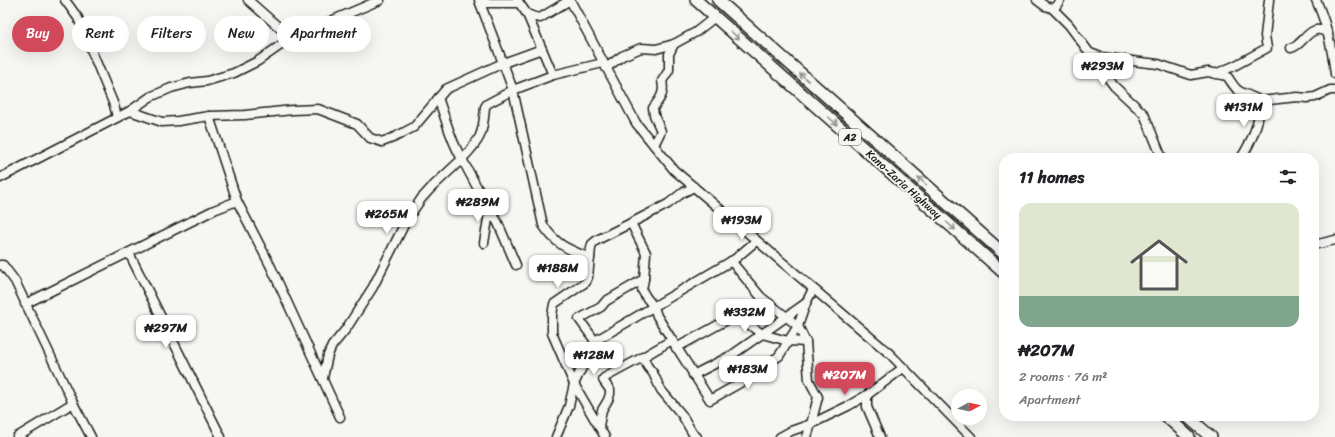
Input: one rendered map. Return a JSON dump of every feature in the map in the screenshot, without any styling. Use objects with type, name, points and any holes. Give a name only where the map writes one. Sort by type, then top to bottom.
[{"type":"highway","name":"Kano-Zaria Highway","points":[[696,0],[999,269]]},
{"type":"highway","name":"Kano-Zaria Highway","points":[[718,0],[999,250]]},
{"type":"highway","points":[[1171,421],[1189,437]]},
{"type":"highway","points":[[1193,421],[1211,437]]},
{"type":"street","points":[[66,0],[78,18],[111,98],[117,117]]},
{"type":"street","points":[[248,0],[277,26]]},
{"type":"street","points":[[343,16],[380,0]]},
{"type":"street","points":[[528,14],[540,18],[570,0],[636,123],[674,170],[890,354],[972,437]]},
{"type":"street","points":[[1037,0],[1045,6],[1052,8],[1069,25],[1114,86],[1144,114],[1160,153]]},
{"type":"street","points":[[1052,8],[1056,6],[1060,0]]},
{"type":"street","points":[[1214,74],[1234,66],[1267,48],[1265,36],[1269,0]]},
{"type":"street","points":[[1316,0],[1331,41],[1335,74]]},
{"type":"street","points":[[553,75],[528,14],[518,2],[479,1],[513,90],[543,225],[551,237],[562,246],[590,258]]},
{"type":"street","points":[[323,378],[328,355],[332,346],[346,329],[373,287],[405,223],[431,188],[475,146],[482,133],[485,107],[487,104],[513,90],[553,75],[605,66],[622,56],[641,48],[656,48],[674,44],[696,32],[715,17]]},
{"type":"street","points":[[1291,48],[1297,46],[1304,38],[1320,29],[1328,33]]},
{"type":"street","points":[[654,146],[662,131],[654,115],[653,108],[662,96],[664,89],[662,81],[669,70],[669,54],[674,44]]},
{"type":"street","points":[[0,178],[130,111],[150,97],[171,88],[190,83],[207,81],[234,72],[258,61],[277,48]]},
{"type":"street","points":[[130,111],[162,122],[209,116],[245,115],[318,109],[357,124],[370,138],[382,142],[414,127],[446,90],[503,63],[542,49]]},
{"type":"street","points":[[1090,53],[1101,57],[1158,64],[1191,75],[1208,72],[1226,76],[1235,88],[1260,101],[1271,101],[1296,97],[1315,97],[1330,90],[1335,90]]},
{"type":"street","points":[[438,98],[455,147],[479,191],[490,207],[516,265]]},
{"type":"street","points":[[1258,121],[1260,101]]},
{"type":"street","points":[[1244,153],[1249,145],[1258,121],[1271,101]]},
{"type":"street","points":[[209,116],[237,201],[271,267],[340,417]]},
{"type":"street","points":[[605,437],[574,384],[552,333],[552,315],[554,304],[586,282],[588,277],[590,248],[592,244],[597,240],[668,204],[682,193],[694,187]]},
{"type":"street","points":[[25,304],[214,210],[237,201]]},
{"type":"street","points":[[484,243],[490,207]]},
{"type":"street","points":[[631,223],[646,253],[642,290],[654,307],[657,316],[676,348],[710,400],[740,383],[779,356],[798,326],[806,303],[813,289]]},
{"type":"street","points":[[1319,244],[1335,240]]},
{"type":"street","points":[[556,437],[566,415],[574,384],[595,341],[731,261],[756,241]]},
{"type":"street","points":[[128,253],[221,437]]},
{"type":"street","points":[[731,261],[761,297],[798,326],[806,342],[810,380],[818,397],[806,437]]},
{"type":"street","points":[[0,265],[3,265],[15,281],[73,403],[91,437]]},
{"type":"street","points":[[595,341],[579,320],[601,307],[606,300],[616,296],[644,279]]},
{"type":"street","points":[[693,375],[732,355],[806,303]]},
{"type":"street","points":[[676,348],[736,315],[762,334],[788,341],[806,342]]},
{"type":"street","points":[[599,426],[602,410],[610,394],[610,390],[603,380],[604,378],[672,340]]},
{"type":"street","points":[[643,357],[661,390],[682,415],[693,434],[697,437]]},
{"type":"street","points":[[780,437],[848,406],[867,395],[903,368]]},
{"type":"street","points":[[867,395],[867,407],[880,437]]},
{"type":"street","points":[[17,437],[73,403]]}]
